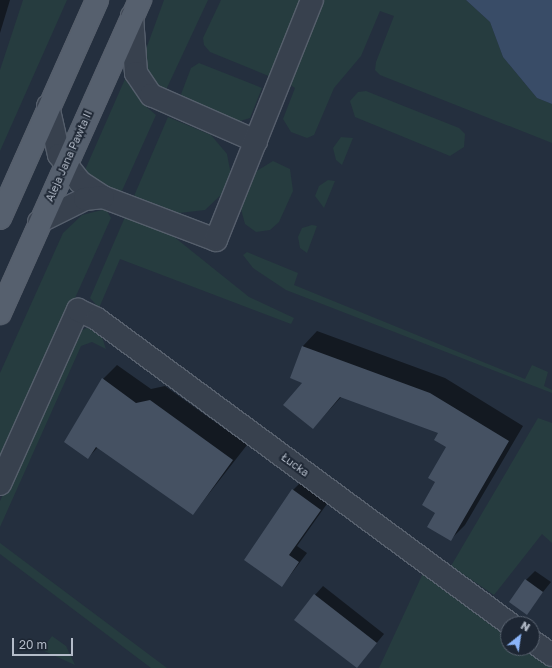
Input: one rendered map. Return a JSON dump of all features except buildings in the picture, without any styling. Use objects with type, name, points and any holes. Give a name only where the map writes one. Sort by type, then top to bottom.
[{"type":"main road","points":[[0,218],[48,106],[97,0]]},
{"type":"main road","name":"Aleja Jana Pawła II","points":[[0,313],[39,222],[136,8]]},
{"type":"street","points":[[48,106],[65,165],[74,178],[103,197],[216,240],[312,0]]},
{"type":"street","points":[[136,8],[136,73],[151,95],[256,141]]},
{"type":"street","points":[[39,222],[86,199],[103,197]]},
{"type":"street","name":"Łucka","points":[[0,484],[78,310],[97,319],[500,617]]},
{"type":"street","points":[[540,647],[552,655]]},
{"type":"green space","points":[[23,0],[67,0],[0,151],[0,70]]},
{"type":"green space","points":[[164,0],[208,0],[165,92],[146,72],[145,52]]},
{"type":"green space","points":[[221,0],[303,0],[271,77],[210,52],[204,45],[203,38]]},
{"type":"green space","points":[[323,0],[466,0],[490,22],[503,57],[537,98],[552,104],[552,143],[380,75],[375,70],[376,62],[394,16],[380,11],[361,56],[334,88],[314,135],[307,138],[291,132],[283,119],[295,88],[289,84]]},
{"type":"green space","points":[[199,63],[262,88],[250,118],[237,122],[180,97],[191,68]]},
{"type":"green space","points":[[125,79],[142,103],[156,115],[121,193],[92,180],[85,170]]},
{"type":"green space","points":[[366,91],[459,128],[465,134],[464,147],[450,156],[355,117],[350,101],[358,92]]},
{"type":"green space","points":[[168,117],[211,135],[227,154],[231,175],[223,193],[205,210],[179,213],[134,196]]},
{"type":"green space","points":[[341,137],[353,138],[342,165],[336,160],[333,148]]},
{"type":"green space","points":[[273,161],[290,169],[293,191],[279,222],[270,230],[256,232],[245,224],[241,209],[255,172]]},
{"type":"green space","points":[[328,180],[335,181],[324,208],[315,196],[319,186]]},
{"type":"green space","points":[[106,209],[111,218],[0,465],[0,373],[63,233],[82,215]]},
{"type":"green space","points":[[125,217],[173,236],[249,297],[294,318],[291,324],[120,259],[99,308],[90,298]]},
{"type":"green space","points":[[312,225],[317,226],[307,253],[300,248],[298,237],[302,228]]},
{"type":"green space","points":[[247,252],[298,273],[294,285],[525,379],[532,365],[548,372],[544,386],[552,390],[552,393],[286,290],[253,268],[243,255]]},
{"type":"green space","points":[[90,326],[101,334],[106,349],[92,342],[81,346],[0,527],[0,501],[74,335]]},
{"type":"green space","points":[[538,418],[552,423],[552,543],[542,534],[494,595],[451,566]]},
{"type":"green space","points":[[0,543],[167,668],[151,668],[0,554]]},
{"type":"green space","points":[[424,571],[500,626],[500,656],[540,656],[540,654],[552,663],[552,668],[379,668]]},
{"type":"green space","points":[[52,636],[66,646],[75,665],[42,650]]},
{"type":"water","points":[[466,0],[552,0],[552,104],[537,98],[503,57],[490,22]]}]
